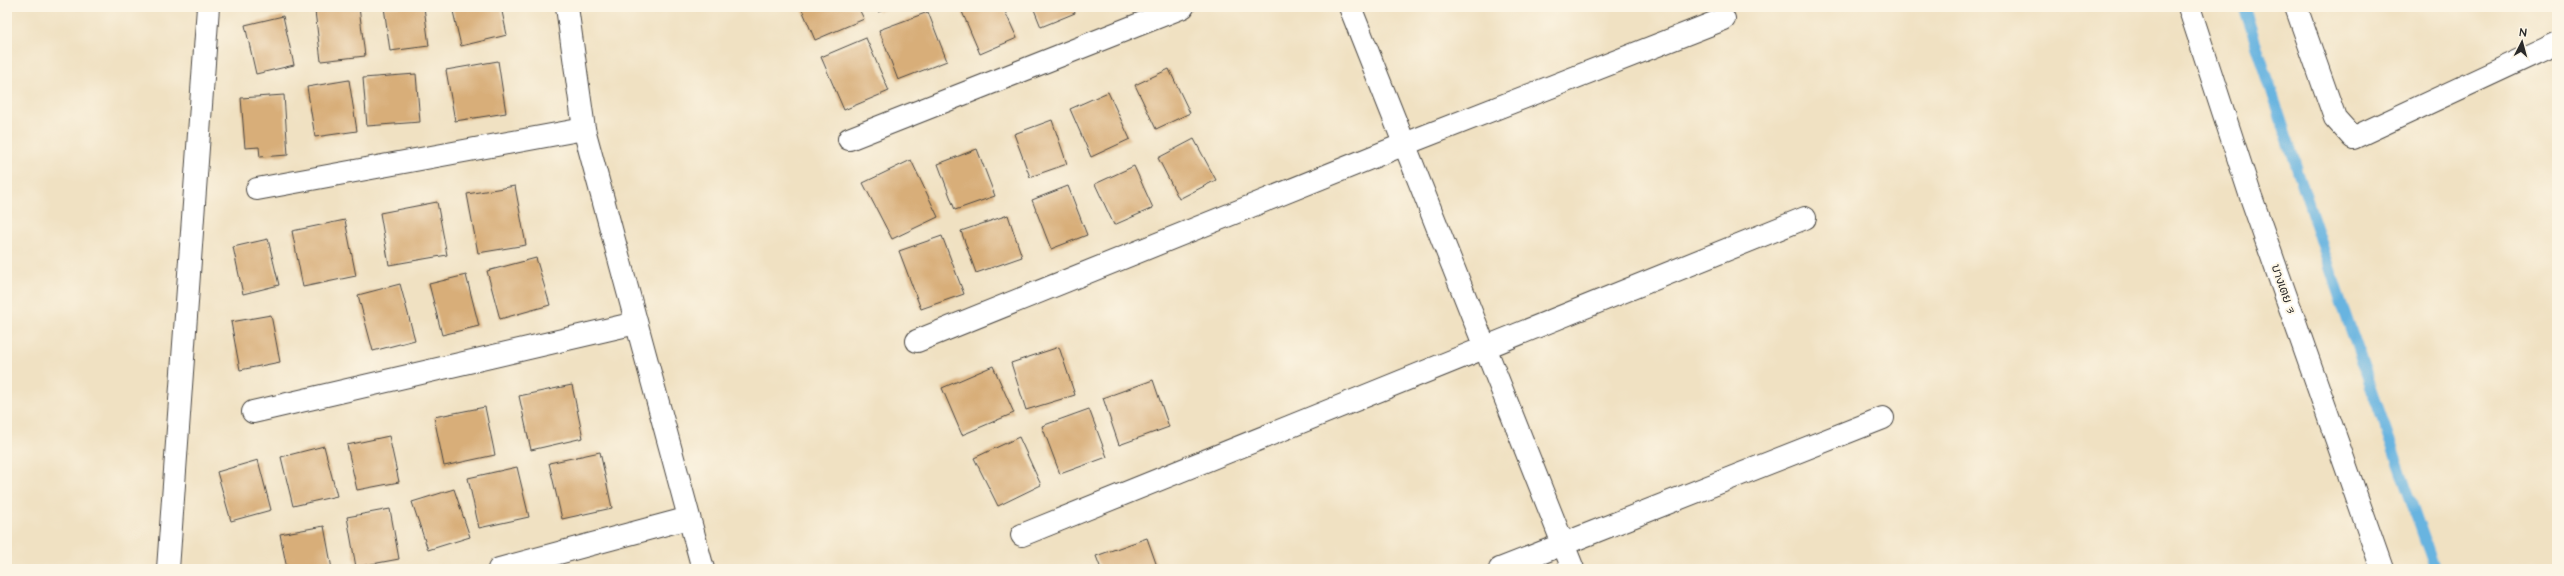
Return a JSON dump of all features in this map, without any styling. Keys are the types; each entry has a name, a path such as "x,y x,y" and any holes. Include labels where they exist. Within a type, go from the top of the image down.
{"street":[{"path":"168,569 208,7"},
{"path":"567,7 584,129 703,569"},
{"path":"849,139 1183,7"},
{"path":"1350,7 1573,569"},
{"name":"บางเตย 3","path":"2189,7 2251,197 2382,569"},
{"path":"2296,7 2335,118 2353,138 2557,43"},
{"path":"917,341 1405,144 1724,19"},
{"path":"257,189 584,129"},
{"path":"1022,535 1805,218"},
{"path":"253,412 636,324"},
{"path":"1500,569 1883,418"},
{"path":"499,569 689,518"}],"building":[{"path":"359,7 365,56 321,61 315,11"},
{"path":"384,7 424,7 429,46 390,51"},
{"path":"452,7 501,7 507,35 461,46"},
{"path":"801,7 858,7 864,19 815,40"},
{"path":"876,7 893,7 878,12"},
{"path":"960,7 1003,7 1017,38 980,54"},
{"path":"1033,7 1073,7 1075,13 1041,27"},
{"path":"928,12 947,61 898,80 879,30"},
{"path":"283,16 294,65 256,74 245,25"},
{"path":"866,38 889,91 844,110 821,57"},
{"path":"498,61 506,113 455,121 446,70"},
{"path":"1169,69 1190,113 1156,129 1135,85"},
{"path":"416,74 420,122 367,126 363,78"},
{"path":"349,80 357,131 315,137 307,87"},
{"path":"1108,92 1130,139 1091,157 1070,109"},
{"path":"284,95 288,155 260,157 259,147 245,148 241,98"},
{"path":"1052,120 1067,164 1030,177 1014,134"},
{"path":"1194,139 1216,180 1179,199 1158,158"},
{"path":"977,149 995,196 955,210 938,164"},
{"path":"911,160 938,217 892,239 863,183"},
{"path":"1134,166 1153,208 1114,225 1095,184"},
{"path":"515,186 526,245 478,253 467,194"},
{"path":"1068,186 1087,235 1051,249 1032,200"},
{"path":"437,202 447,255 389,265 380,213"},
{"path":"1008,215 1022,257 976,273 961,231"},
{"path":"345,220 356,276 303,287 292,231"},
{"path":"942,236 964,294 921,309 899,251"},
{"path":"268,239 279,285 243,294 233,247"},
{"path":"536,258 550,305 500,319 487,271"},
{"path":"466,275 479,326 442,335 429,284"},
{"path":"400,284 415,340 373,351 358,295"},
{"path":"271,315 280,362 240,370 231,322"},
{"path":"1059,347 1075,395 1026,410 1011,363"},
{"path":"993,366 1014,413 962,435 942,388"},
{"path":"1153,380 1169,427 1119,445 1103,398"},
{"path":"572,385 583,438 531,450 519,396"},
{"path":"485,407 495,455 444,466 434,417"},
{"path":"1089,409 1107,457 1060,474 1042,426"},
{"path":"389,436 399,482 357,490 347,445"},
{"path":"1019,437 1041,485 998,506 974,458"},
{"path":"324,446 337,496 293,506 281,457"},
{"path":"600,452 612,508 562,519 549,463"},
{"path":"258,460 271,510 231,521 217,472"},
{"path":"517,467 529,517 479,528 468,478"},
{"path":"454,489 470,537 428,550 412,502"},
{"path":"390,509 399,559 356,567 347,517"},
{"path":"324,526 332,569 287,569 280,534"},
{"path":"1147,538 1158,569 1101,569 1096,556"}],"waterway":[{"path":"2244,7 2340,299 2435,569"}]}
